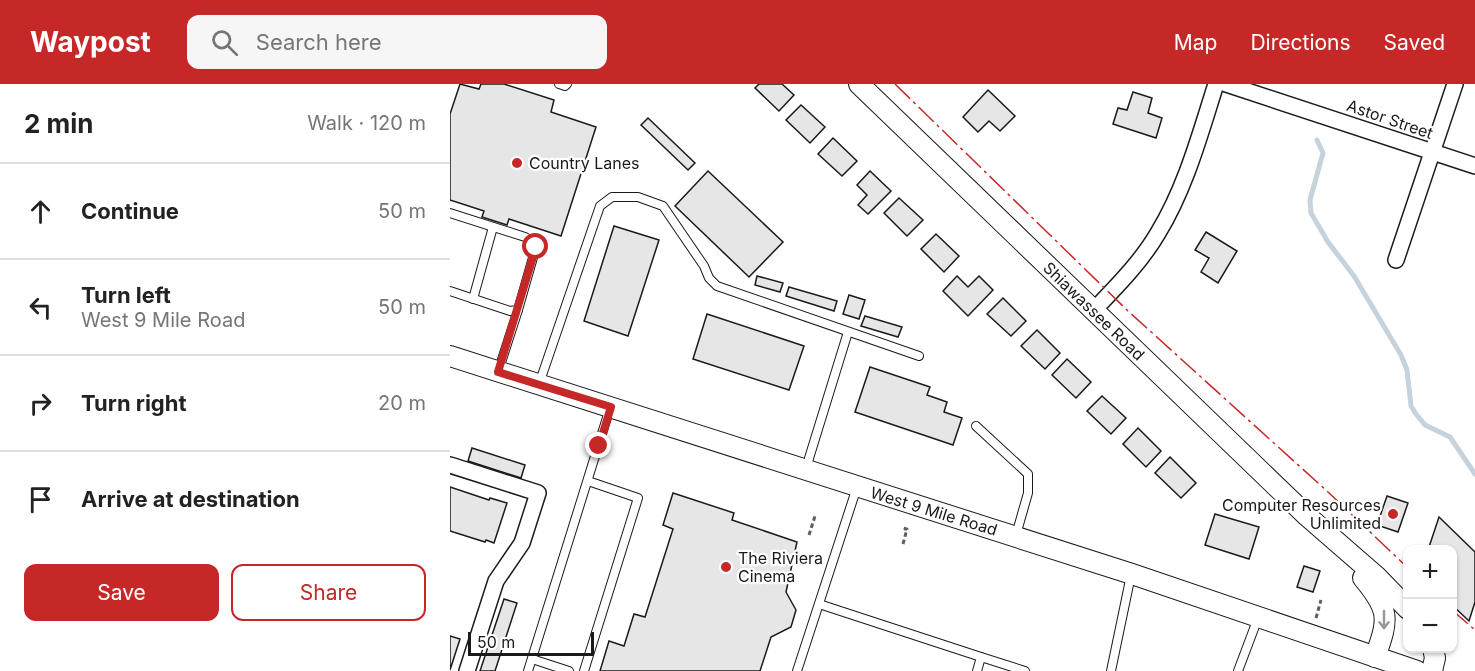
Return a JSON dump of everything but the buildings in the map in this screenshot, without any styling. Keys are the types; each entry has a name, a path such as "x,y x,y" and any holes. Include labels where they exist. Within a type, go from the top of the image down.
{"street":[{"name":"Shiawassee Road","path":"859,84 1329,537 1376,576 1403,605"},
{"path":"1094,310 1133,269 1159,233 1181,187 1216,84"},
{"name":"Astor Street","path":"1226,84 1475,166"},
{"path":"1396,260 1455,84"},
{"name":"West 9 Mile Road","path":"450,356 1016,536 1417,671"},
{"path":"450,465 538,493 522,543 496,581 467,671"},
{"name":"Shiawassee Road","path":"1329,537 1370,586 1384,609 1385,625 1375,657"},
{"path":"1432,671 1434,653"}],"lane":[{"path":"559,84 565,86 567,84"},
{"path":"539,384 600,206 612,197 638,196 663,206 704,266 709,278 717,286 919,356"},
{"path":"450,214 525,237 536,247 498,372"},
{"path":"473,299 493,227"},
{"path":"450,291 510,311 518,310"},
{"path":"806,470 848,332"},
{"path":"528,671 611,407"},
{"path":"976,426 1028,474 1028,493 1016,536"},
{"path":"584,671 638,498 588,481"},
{"path":"797,671 858,486"},
{"path":"1111,671 1132,574"},
{"path":"819,604 1025,671"},
{"path":"1238,671 1259,617"},
{"path":"977,671 981,657"},
{"path":"532,659 569,671"}],"path":[{"path":"809,535 815,516"},
{"path":"903,544 907,525"},
{"path":"1316,619 1321,600"}],"waterway":[{"path":"1317,140 1323,153 1310,200 1311,213 1328,242 1354,276 1401,355 1407,370 1411,406 1416,414 1425,425 1450,437 1475,474"}],"power":[{"path":"895,84 1128,311 1328,492 1403,563"},
{"path":"1457,614 1475,630"}],"place":[{"name":"Country Lanes","path":"517,163"},
{"name":"Computer Resources Unlimited","path":"1393,514"},
{"name":"The Riviera Cinema","path":"726,567"}],"route":[{"path":"536,247 498,372 611,407 599,446"}]}
